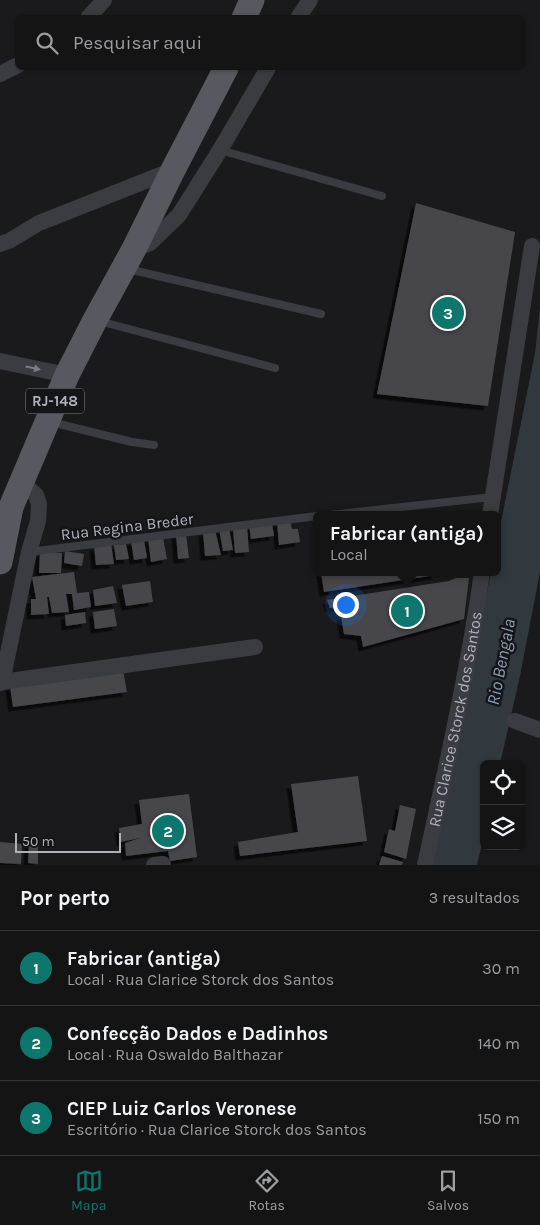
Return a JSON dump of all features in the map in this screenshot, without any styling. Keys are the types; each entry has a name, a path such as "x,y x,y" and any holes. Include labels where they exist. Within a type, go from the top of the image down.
{"main road":[{"path":"245,15 252,0"},
{"name":"RJ-148","path":"0,562 6,503 21,481 67,375 129,259 225,70"}],"street":[{"path":"91,15 104,0"},
{"path":"300,15 310,0"},
{"path":"0,74 15,66"},
{"path":"129,259 150,243 179,215 267,70"},
{"path":"0,244 48,219 173,170"},
{"path":"490,511 532,246"},
{"path":"0,361 67,375"},
{"path":"21,481 36,495 39,504 38,521 29,552 1,682 254,647"},
{"name":"Rua Clarice Storck dos Santos","path":"425,865 454,729 481,576"},
{"path":"515,721 540,730"}],"lane":[{"path":"220,150 382,196"},
{"path":"129,259 321,314"},
{"path":"95,320 275,368"},
{"path":"47,421 132,442 154,445"},
{"path":"366,511 492,497"},
{"name":"Rua Regina Breder","path":"29,552 313,516"}],"water":[{"name":"Rio Bengala","path":"540,308 540,572 520,676 501,760 480,760 480,850 477,865 432,865 490,576 501,576 501,522 535,353"}],"building":[{"path":"416,203 515,232 488,406 377,394"},
{"path":"290,521 292,529 298,529 300,542 279,545 277,522"},
{"path":"272,523 274,536 251,539 249,525"},
{"path":"247,526 249,552 235,553 233,528"},
{"path":"229,528 233,550 223,551 219,529"},
{"path":"215,530 221,555 205,556 203,532"},
{"path":"176,534 186,534 189,558 178,559"},
{"path":"163,537 167,559 151,562 148,538"},
{"path":"144,540 147,558 134,560 131,541"},
{"path":"111,543 114,564 96,565 94,546"},
{"path":"126,544 129,559 116,560 114,545"},
{"path":"65,551 84,554 82,566 64,563"},
{"path":"40,552 62,553 61,573 39,573"},
{"path":"74,572 77,593 89,592 91,607 74,610 72,594 66,594 69,612 52,613 49,597 47,597 49,614 31,615 31,599 36,599 32,577"},
{"path":"322,576 429,576 324,592"},
{"path":"456,578 469,578 464,619 363,647 361,636 344,634 341,616 349,614 348,606 330,608 327,600 449,581"},
{"path":"150,581 153,602 126,606 122,585"},
{"path":"113,586 117,603 95,606 93,590"},
{"path":"114,609 117,626 95,629 93,612"},
{"path":"85,612 86,623 66,626 65,615"},
{"path":"123,670 127,692 13,707 10,686"},
{"path":"358,776 367,841 240,856 238,842 298,832 291,784"},
{"path":"189,794 197,857 170,861 168,851 126,856 125,843 140,838 121,842 119,828 142,824 139,800"},
{"path":"400,805 416,809 406,859 384,852 389,829 395,831"},
{"path":"0,842 22,844 21,864 0,863"},
{"path":"29,843 38,843 38,864 28,863"},
{"path":"382,856 403,862 402,865 379,865"}],"place":[{"name":"CIEP Luiz Carlos Veronese","path":"448,313"},
{"name":"Fabricar (antiga)","path":"407,611"},
{"name":"Confecção Dados e Dadinhos","path":"168,831"}]}
